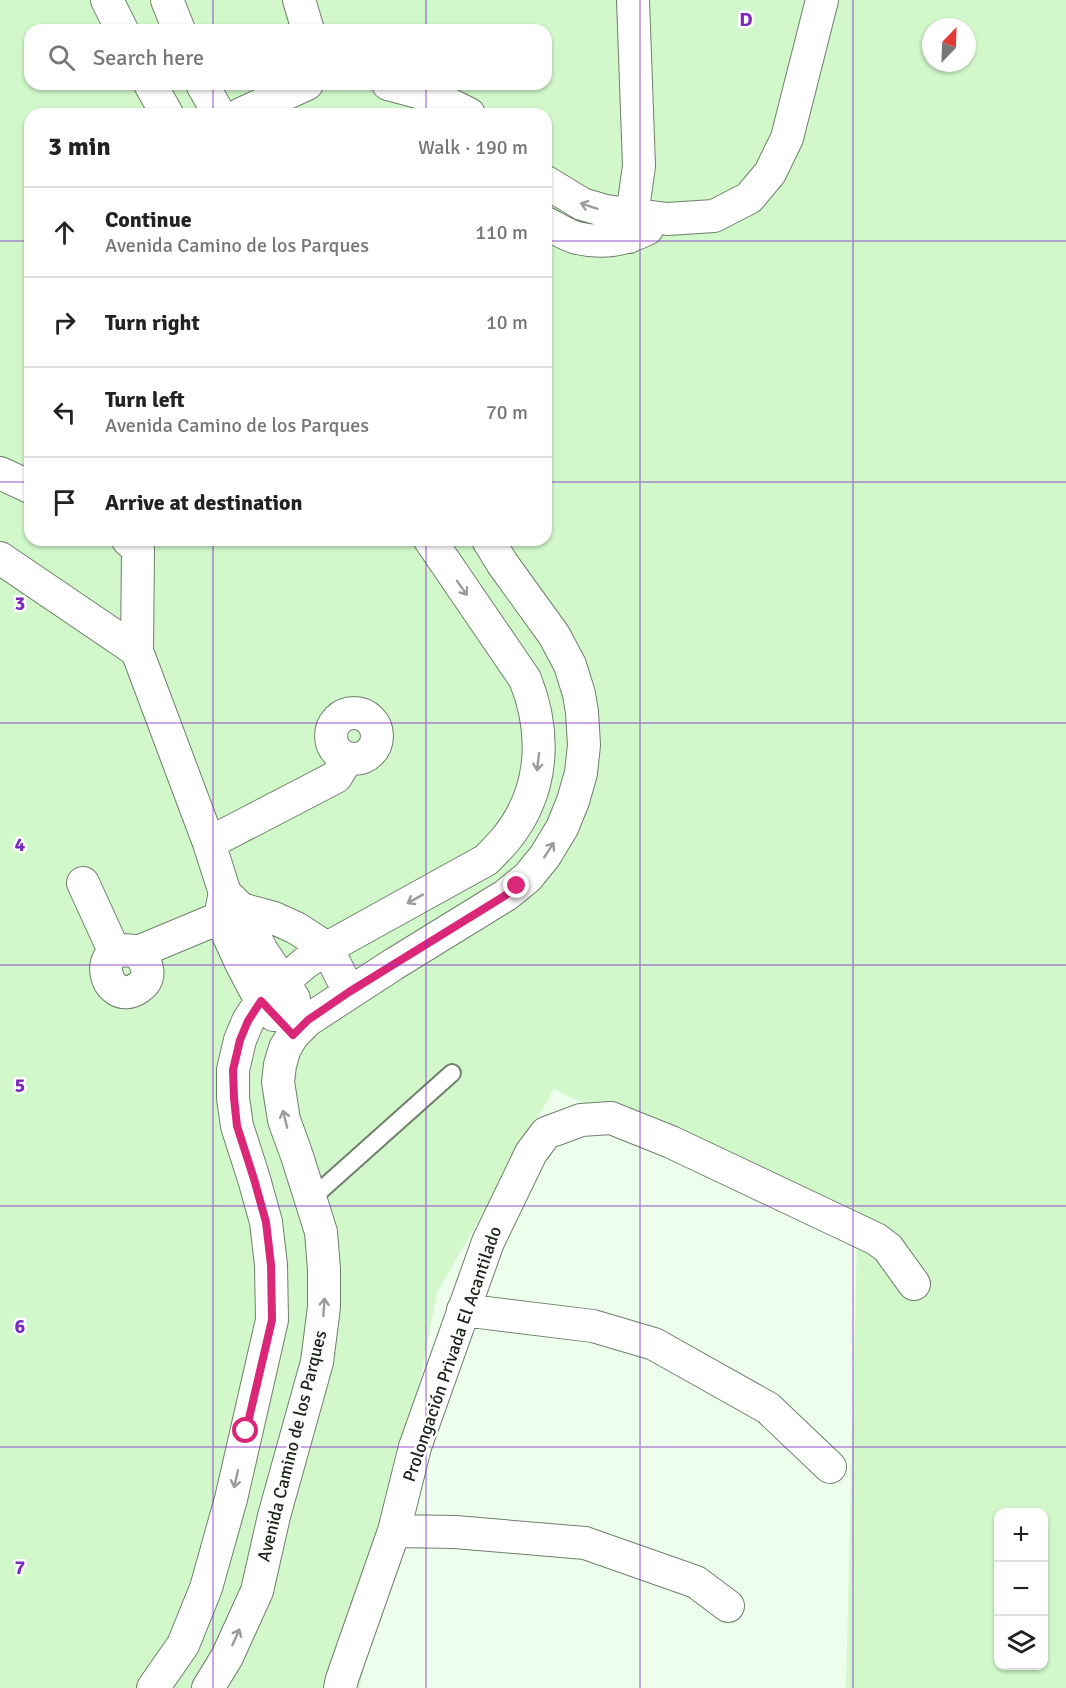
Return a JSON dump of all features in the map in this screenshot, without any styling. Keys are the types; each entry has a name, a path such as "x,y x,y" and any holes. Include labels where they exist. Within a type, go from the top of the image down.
{"street":[{"path":"107,0 119,24"},
{"path":"167,0 177,24"},
{"path":"298,0 306,24"},
{"path":"631,226 639,166 633,0"},
{"path":"552,226 575,238 604,241 631,226 667,219 714,216 748,198 770,173 787,138 822,0"},
{"path":"153,90 164,108"},
{"path":"205,90 216,108"},
{"path":"255,108 294,90"},
{"path":"410,90 433,96 457,108"},
{"path":"552,186 582,204 606,211 631,226"},
{"path":"0,473 24,484"},
{"path":"135,546 138,549 136,651 208,843 228,907 262,951 272,992 301,1028 349,992 506,895 528,877 545,856 562,828 573,801 581,773 584,745 579,694 570,665 554,635 492,546"},
{"path":"153,1688 183,1645 206,1588 231,1499 272,1320 271,1265 266,1222 237,1126 233,1070 240,1040 248,1021 272,992 305,963 327,948 486,860 506,839 520,818 530,797 536,776 539,753 538,724 532,696 525,679 434,546"},
{"path":"0,558 26,578 136,651"},
{"path":"208,843 336,777 346,759"},
{"path":"82,883 126,952 228,907 274,918 296,928 327,948 349,992"},
{"name":"Avenida Camino de los Parques","path":"208,1688 227,1657 256,1591 316,1362 324,1307 321,1232 312,1199 284,1120 278,1082 285,1048 301,1028"},
{"name":"Prolongación Privada El Acantilado","path":"340,1688 394,1531 416,1447 488,1242 531,1153 546,1133 581,1120 611,1118 671,1142 876,1239 888,1248 914,1284"},
{"path":"464,1310 593,1326 654,1344 768,1408 830,1467"},
{"path":"394,1531 455,1532 585,1543 696,1582 728,1606"}],"lane":[{"path":"312,1199 452,1073"}],"green space":[{"path":"0,0 1066,0 1066,1688 846,1688 857,1239 554,1089 437,1293 360,1688 0,1688"}],"route":[{"path":"246,1431 272,1320 271,1265 266,1222 237,1126 234,1098 233,1070 240,1040 248,1021 261,1001 293,1035 308,1020 349,992 517,886"}]}
